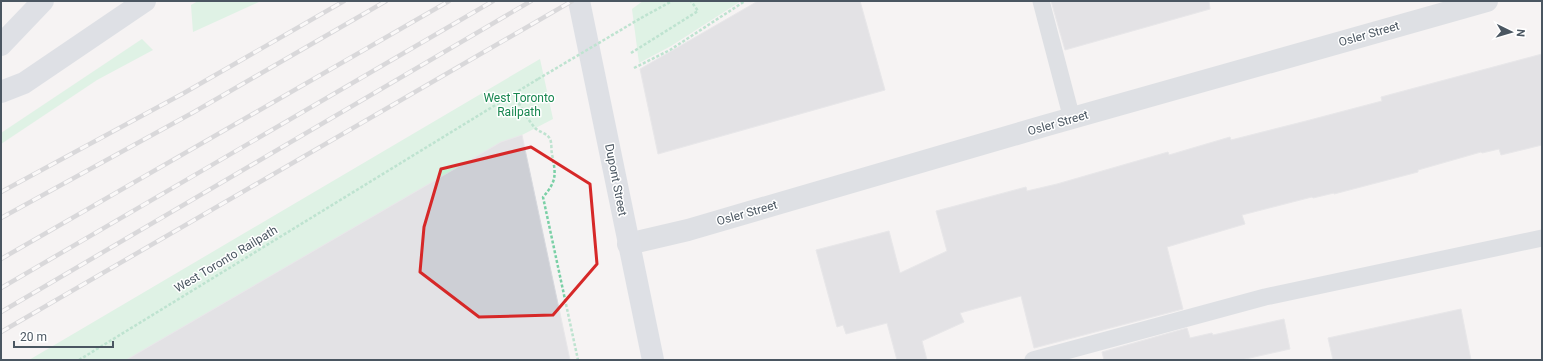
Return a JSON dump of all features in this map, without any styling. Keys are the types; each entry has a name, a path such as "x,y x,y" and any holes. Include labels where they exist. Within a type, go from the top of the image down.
{"main road":[{"path":"1,45 43,1"},
{"path":"1,92 24,83 145,1"},
{"name":"Dupont Street","path":"579,1 652,360"}],"street":[{"name":"Osler Street","path":"628,244 688,230 1487,1"}],"lane":[{"path":"1041,1 1072,119"},
{"path":"1033,360 1265,297 1542,238"}],"path":[{"name":"West Toronto Railpath","path":"79,360 538,79 672,1"},
{"path":"631,53 698,11 691,1"},
{"path":"634,68 670,50 745,1"},
{"path":"514,94 522,111 536,130 544,133 550,139 555,179 552,186 543,197 578,360"}],"highlighted area":[{"path":"531,147 590,184 597,264 553,315 479,317 420,272 424,227 441,169"}],"green space":[{"path":"198,1 261,1 193,32 191,5"},
{"path":"643,1 741,1 671,46 639,63 632,9"},
{"path":"142,39 153,50 97,80 1,144 1,133"},
{"name":"West Toronto Railpath","path":"540,59 553,119 522,135 501,142 126,360 29,360"}],"building":[{"path":"758,1 860,1 885,90 658,154 640,69"},
{"path":"1051,1 1209,1 1210,9 1065,50"},
{"path":"1542,54 1542,145 1501,155 1499,149 1481,152 1418,170 1418,172 1334,194 1312,197 1242,215 1245,224 1167,247 1183,309 1034,348 1021,296 960,313 964,322 922,341 927,360 897,360 887,323 846,334 843,325 837,327 816,250 889,231 900,273 947,251 936,211 1026,187 1027,191 1057,184 1168,152 1169,155 1230,137 1231,140 1306,121 1382,101 1381,97"},
{"path":"522,135 570,360 126,360 501,142"},
{"path":"1461,309 1471,360 1333,360 1328,338"},
{"path":"1284,319 1290,349 1241,360 1104,360 1102,352 1187,328 1190,338 1212,333 1213,335"}],"railway":[{"path":"1,192 184,93 344,1"},
{"path":"1,218 194,112 386,1"},
{"path":"1,259 449,1"},
{"path":"1,288 493,1"},
{"path":"1,312 531,1"},
{"path":"1,332 572,1"}]}
